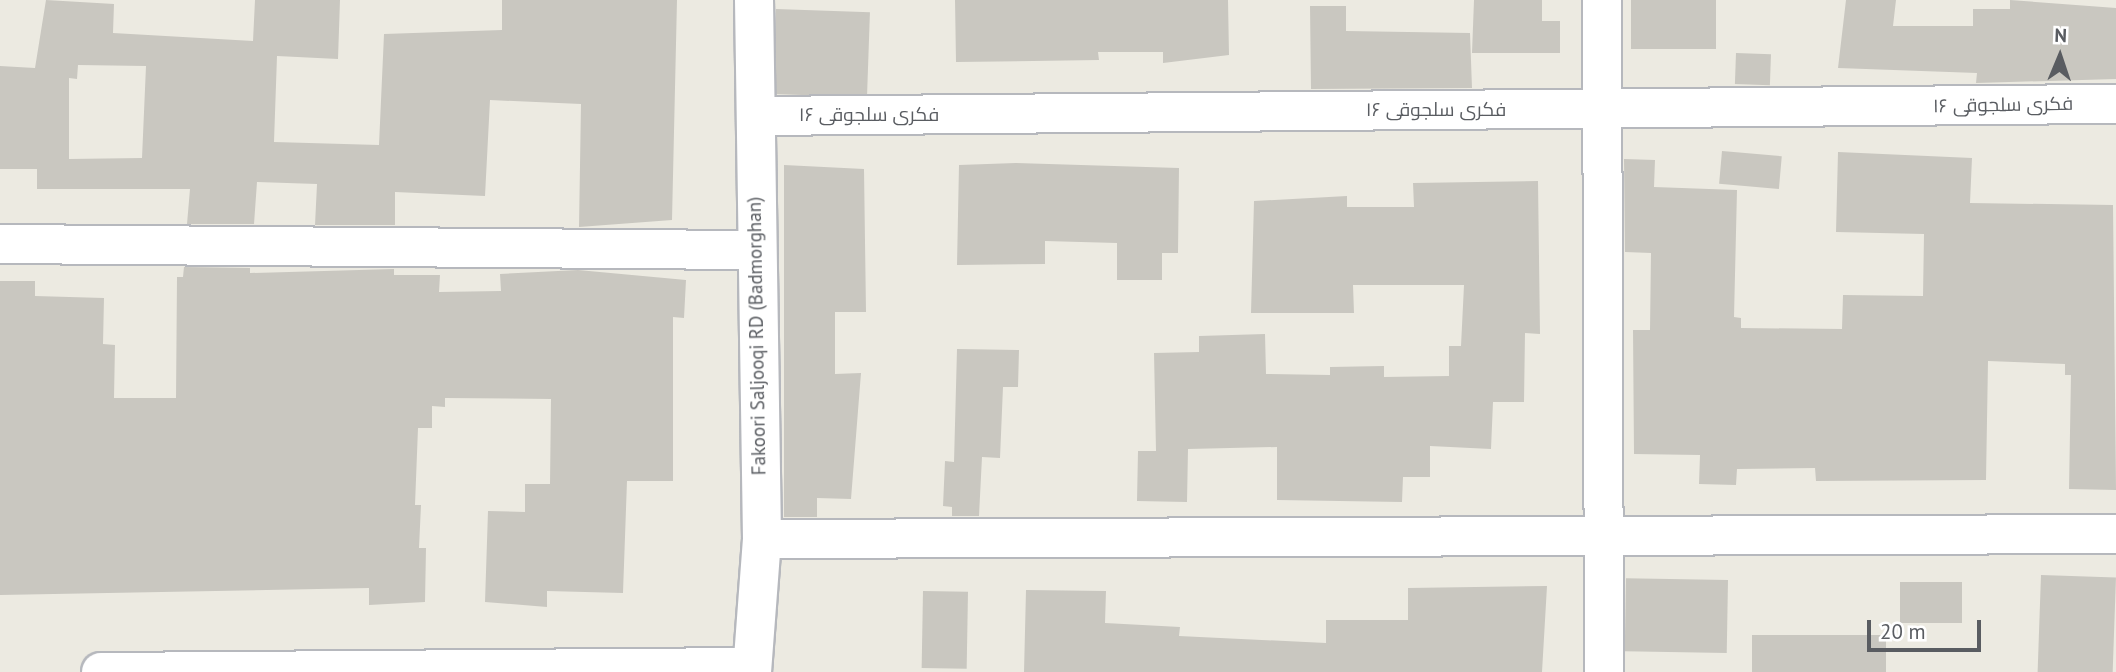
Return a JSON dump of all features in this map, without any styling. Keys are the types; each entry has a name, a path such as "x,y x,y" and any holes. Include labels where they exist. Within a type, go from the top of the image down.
{"street":[{"name":"Fakoori Saljooqi RD (Badmorghan)","path":"752,669 762,539 754,250 754,0"},
{"path":"1602,0 1604,672"},
{"name":"فکری سلجوقی ۱۶","path":"756,116 2116,104"},
{"path":"0,244 754,250"},
{"path":"762,539 2116,534"},
{"path":"101,672 752,669"}],"building":[{"path":"46,0 114,4 113,33 253,41 255,0 340,0 338,59 277,56 274,142 379,145 384,34 502,30 502,0 677,0 672,220 579,227 581,104 490,100 485,196 395,192 395,225 315,225 317,184 257,182 254,224 187,224 190,189 37,189 37,169 0,169 0,66 35,68","holes":["78,65 146,66 142,158 69,159 69,78 77,79"]},
{"path":"955,0 1228,0 1229,55 1163,63 1163,52 1098,52 1099,60 956,62"},
{"path":"1474,0 1542,0 1542,21 1560,21 1560,53 1472,53"},
{"path":"1631,0 1716,0 1716,49 1631,49"},
{"path":"1846,0 1896,0 1893,26 1973,26 1973,9 2010,9 2010,0 2116,8 2116,79 1976,83 1977,73 1838,68"},
{"path":"1310,6 1346,6 1346,31 1470,33 1472,88 1311,89"},
{"path":"776,9 870,12 867,97 773,94"},
{"path":"1736,53 1771,54 1770,85 1735,84"},
{"path":"1722,151 1782,156 1779,189 1719,184"},
{"path":"1838,152 1972,158 1970,203 2113,205 2116,490 2069,489 2071,375 2065,375 2065,364 1988,361 1986,480 1816,481 1815,468 1737,469 1736,485 1699,484 1700,455 1634,454 1633,330 1650,330 1651,253 1625,252 1624,159 1655,160 1654,187 1737,190 1734,317 1741,318 1741,328 1842,329 1843,295 1923,296 1924,234 1836,232"},
{"path":"1016,163 1179,168 1178,253 1162,253 1162,280 1117,280 1117,243 1045,241 1045,264 957,265 959,165"},
{"path":"784,165 864,169 866,312 835,312 835,374 861,373 851,499 817,498 817,517 784,517"},
{"path":"1538,181 1540,334 1525,333 1524,402 1493,402 1491,449 1430,446 1430,477 1403,477 1402,502 1277,500 1277,447 1188,449 1187,502 1137,501 1138,451 1156,451 1154,353 1199,352 1199,336 1265,334 1266,374 1330,375 1330,367 1384,366 1384,377 1449,376 1449,346 1461,346 1464,285 1353,285 1354,313 1251,313 1254,201 1347,196 1347,207 1414,207 1413,183"},
{"path":"184,267 250,268 250,273 394,269 394,275 440,275 439,292 501,291 500,274 578,270 686,280 684,318 673,317 673,481 627,481 623,593 547,591 547,607 485,602 488,511 525,512 525,484 550,484 551,399 445,398 445,407 432,406 432,428 418,428 415,505 421,505 419,548 426,548 425,602 369,605 369,588 0,595 0,281 35,281 35,296 104,298 103,344 115,345 114,398 176,398 177,277 183,277"},
{"path":"957,349 1019,350 1018,387 1003,387 1000,458 982,457 979,516 952,516 952,507 943,506 945,461 954,462"},
{"path":"2041,575 2116,578 2113,672 2038,672"},
{"path":"1626,578 1728,580 1727,653 1625,651"},
{"path":"1900,582 1962,582 1962,623 1900,623"},
{"path":"1547,586 1542,672 1024,672 1026,590 1106,591 1105,623 1180,627 1179,636 1326,643 1326,620 1408,620 1408,588"},
{"path":"923,591 968,592 967,669 922,668"},
{"path":"1752,635 1886,635 1886,672 1752,672"}]}
